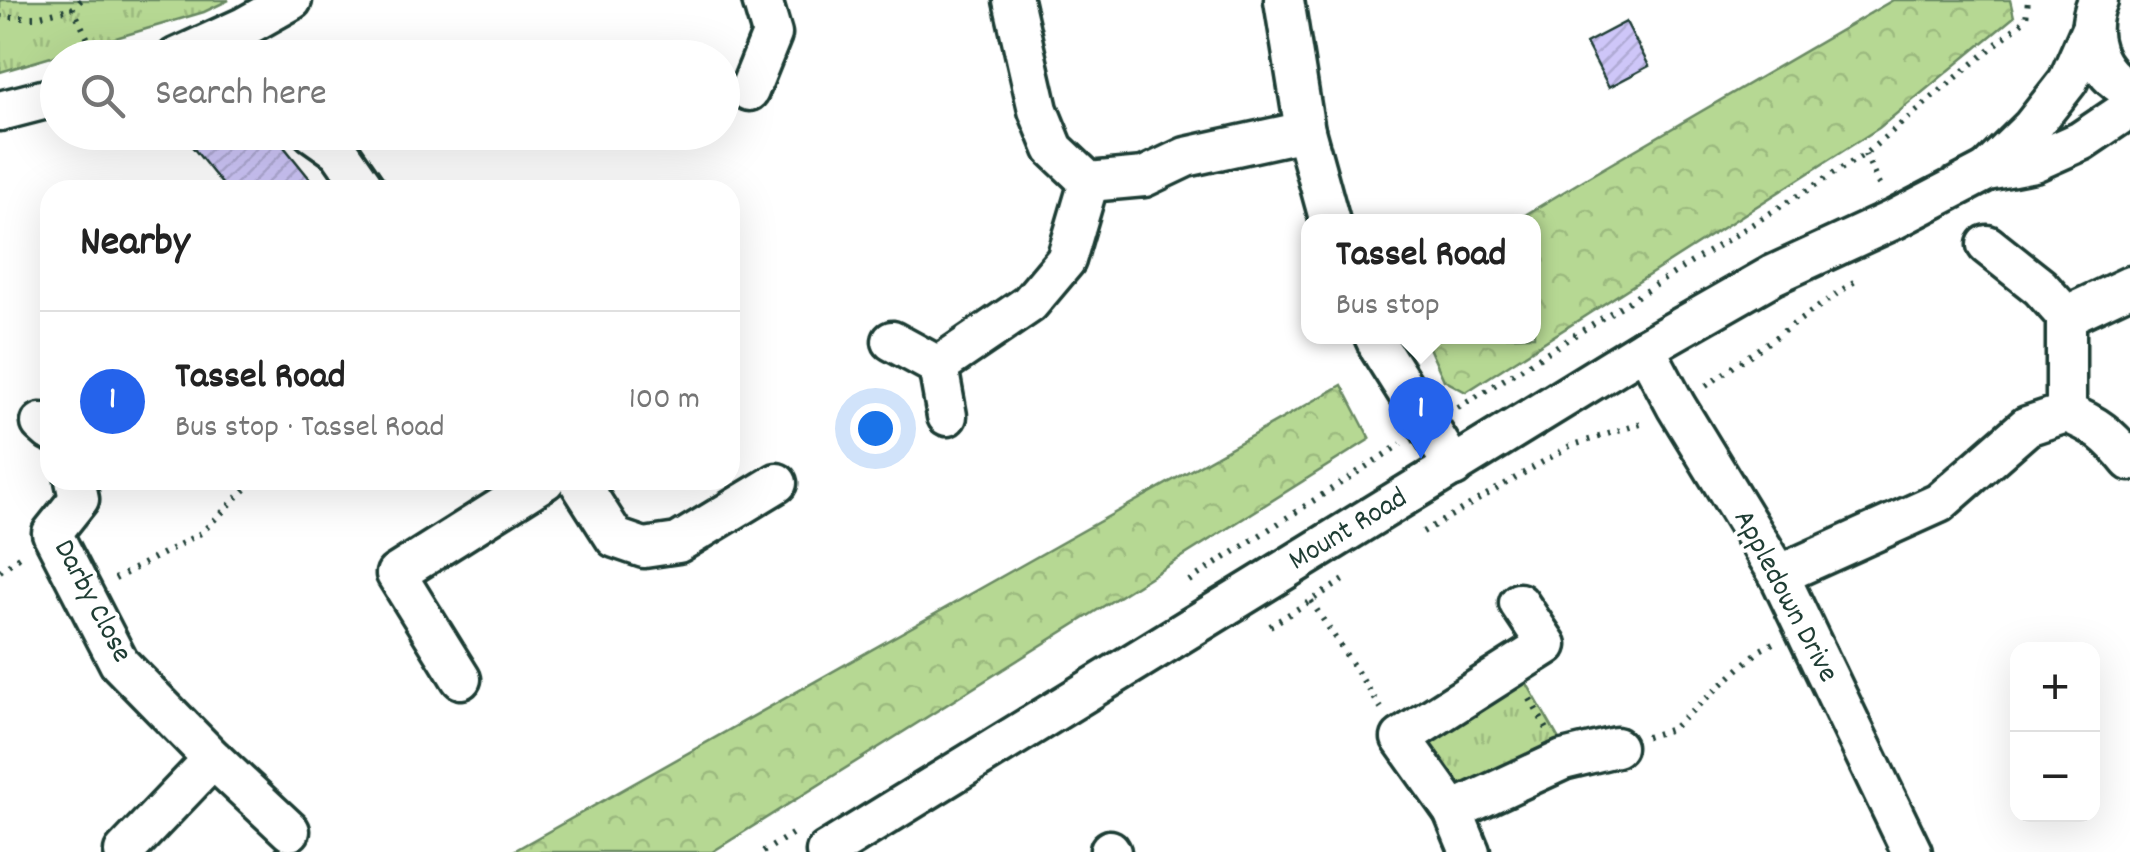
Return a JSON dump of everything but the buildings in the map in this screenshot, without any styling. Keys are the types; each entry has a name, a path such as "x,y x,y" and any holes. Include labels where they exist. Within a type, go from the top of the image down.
{"street":[{"path":"254,40 292,0"},
{"path":"749,91 772,34 762,0"},
{"path":"1013,0 1038,110 1054,149 1089,182 1144,177 1186,156 1306,131"},
{"path":"1284,0 1306,131 1328,214"},
{"path":"2091,11 2095,54 2107,74 2130,90"},
{"name":"Mount Road","path":"1987,171 2032,126 2068,80 2091,11"},
{"path":"0,111 40,101"},
{"name":"Mount Road","path":"826,852 1645,348 1773,275 1987,171 2034,162 2082,141 2130,108"},
{"path":"337,150 359,180"},
{"path":"938,366 1029,304 1066,260 1089,182"},
{"path":"1987,245 2040,287 2066,316 2066,412"},
{"path":"2066,316 2130,286"},
{"path":"892,341 938,366"},
{"path":"1378,344 1454,467"},
{"name":"Appledown Drive","path":"1645,348 1779,574 1912,852"},
{"path":"938,366 947,416"},
{"path":"1779,574 1939,503 2028,426 2066,412 2092,422 2130,462"},
{"path":"585,490 616,538 644,548 678,543 777,483"},
{"name":"Darby Close","path":"78,490 79,498 52,533 119,663 290,831"},
{"path":"460,680 396,574 529,490"},
{"path":"1470,852 1452,811 1401,738 1546,645 1519,602"},
{"path":"1452,811 1563,760 1616,748"},
{"path":"124,852 213,759"}],"path":[{"path":"0,17 35,17 73,8 81,0"},
{"path":"73,8 88,40"},
{"path":"1865,154 1879,186"},
{"path":"1420,534 1570,446 1651,420 1676,406 1867,273"},
{"path":"89,604 117,577 200,533 245,490"},
{"path":"1291,566 1401,738"},
{"path":"1260,632 1356,573"},
{"path":"1616,748 1672,728 1760,650 1802,627"},
{"path":"1512,667 1563,760"}],"green space":[{"path":"0,0 229,0 204,12 109,40 40,40 40,60 0,72"},
{"path":"1893,0 2010,0 2014,17 1879,128 1466,392 1444,380 1427,344 1541,344 1541,214 1527,214"},
{"path":"1342,385 1370,439 712,852 512,852"},
{"path":"1522,675 1560,741 1455,803 1415,732"}],"place":[{"name":"Tassel Road","path":"1421,459"}]}
